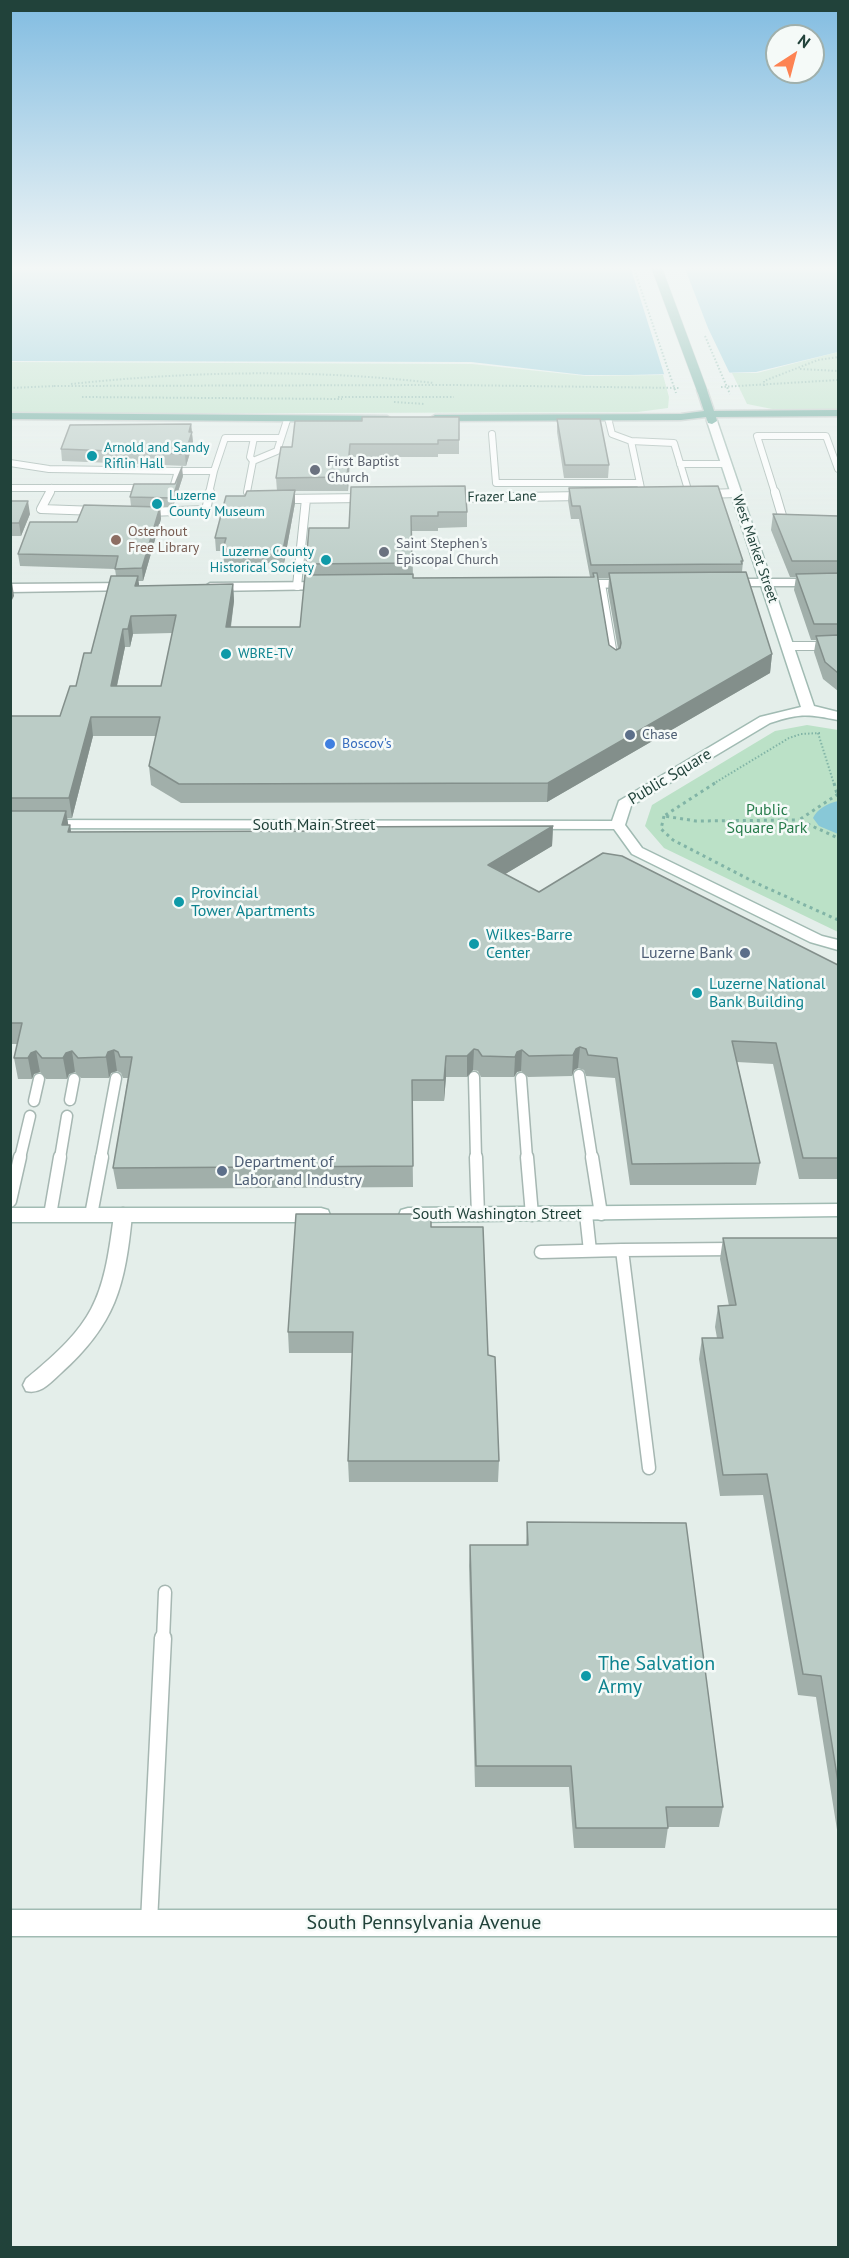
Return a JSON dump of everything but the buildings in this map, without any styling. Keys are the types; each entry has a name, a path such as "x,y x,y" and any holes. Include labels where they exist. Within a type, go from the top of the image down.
{"main road":[{"name":"West Market Street","path":"695,371 711,417"},
{"path":"420,418 838,414"},
{"path":"10,416 257,416 302,419 396,419"},
{"path":"711,417 838,422"},
{"path":"10,423 262,423 302,419"}],"street":[{"name":"West Market Street","path":"711,417 808,709"},
{"path":"719,584 838,583"},
{"path":"568,584 648,584"},
{"path":"202,587 343,586"},
{"path":"10,588 142,587"},
{"name":"Public Square","path":"838,716 808,709 789,711 765,720 624,804 618,825 637,851 816,939 838,945"},
{"name":"South Main Street","path":"10,824 618,825"},
{"name":"South Washington Street","path":"395,1215 838,1210"},
{"path":"10,1215 336,1215"},
{"path":"33,1385 75,1348 98,1318 109,1292 123,1215"},
{"name":"South Pennsylvania Avenue","path":"10,1923 838,1923"}],"lane":[{"path":"608,418 612,434 631,441 674,443 689,494"},
{"path":"253,461 277,451 287,420"},
{"path":"492,434 496,483 640,483"},
{"path":"794,519 783,519 757,436 826,436 838,469"},
{"path":"137,512 173,513 206,510 214,471 225,438 281,438"},
{"path":"253,498 244,495 253,461 250,457 254,438"},
{"path":"630,495 642,495 631,441"},
{"path":"10,463 49,469 214,471"},
{"path":"680,465 726,464"},
{"path":"10,488 173,488 178,471"},
{"path":"52,488 41,509 101,511"},
{"path":"677,494 736,493"},
{"name":"Frazer Lane","path":"442,498 595,495"},
{"path":"274,498 374,498"},
{"path":"297,586 306,499"},
{"path":"601,584 614,663"},
{"path":"788,646 838,646"},
{"path":"579,1075 593,1214 590,1251"},
{"path":"474,1077 478,1215"},
{"path":"70,1100 74,1078"},
{"path":"91,1215 117,1078"},
{"path":"521,1078 532,1215"},
{"path":"34,1101 39,1079"},
{"path":"10,1201 30,1116"},
{"path":"50,1215 67,1116"},
{"path":"541,1252 747,1248"},
{"path":"622,1250 648,1468"},
{"path":"149,1922 165,1592"}],"path":[{"path":"54,386 164,373 248,371"},
{"path":"277,371 369,375 451,385"},
{"path":"669,371 676,393"},
{"path":"768,392 764,381 790,371"},
{"path":"764,386 806,381 838,381"},
{"path":"10,388 451,385 640,388 641,392"},
{"path":"301,397 454,397"},
{"path":"799,820 838,794 818,733"},
{"path":"825,734 789,738 672,809 662,819 661,828 673,840 756,883 838,920"},
{"path":"664,816 696,822 799,820 838,838"}],"green space":[{"path":"10,371 542,371 586,376 663,375 669,397 668,408 638,412 11,414"},
{"path":"838,371 838,412 787,412 747,404 732,373"},
{"name":"Public Square Park","path":"807,725 838,730 838,932 664,848 645,826 652,805 775,731"}],"water":[{"path":"552,371 759,371 629,375 584,375"},
{"path":"838,801 838,834 819,826 813,818 823,807"}],"pier":[{"path":"663,371 729,371 731,376 665,377"}],"place":[{"name":"Arnold and Sandy Riflin Hall","path":"92,456"},
{"name":"First Baptist Church","path":"315,470"},
{"name":"Luzerne County Museum","path":"157,504"},
{"name":"Osterhout Free Library","path":"116,540"},
{"name":"Saint Stephen's Episcopal Church","path":"384,552"},
{"name":"Luzerne County Historical Society","path":"326,560"},
{"name":"WBRE-TV","path":"226,654"},
{"name":"Chase","path":"630,735"},
{"name":"Boscov's","path":"330,744"},
{"name":"Provincial Tower Apartments","path":"179,902"},
{"name":"Wilkes-Barre Center","path":"474,944"},
{"name":"Luzerne Bank","path":"745,953"},
{"name":"Luzerne National Bank Building","path":"697,993"},
{"name":"Department of Labor and Industry","path":"222,1171"},
{"name":"The Salvation Army","path":"586,1676"}]}
